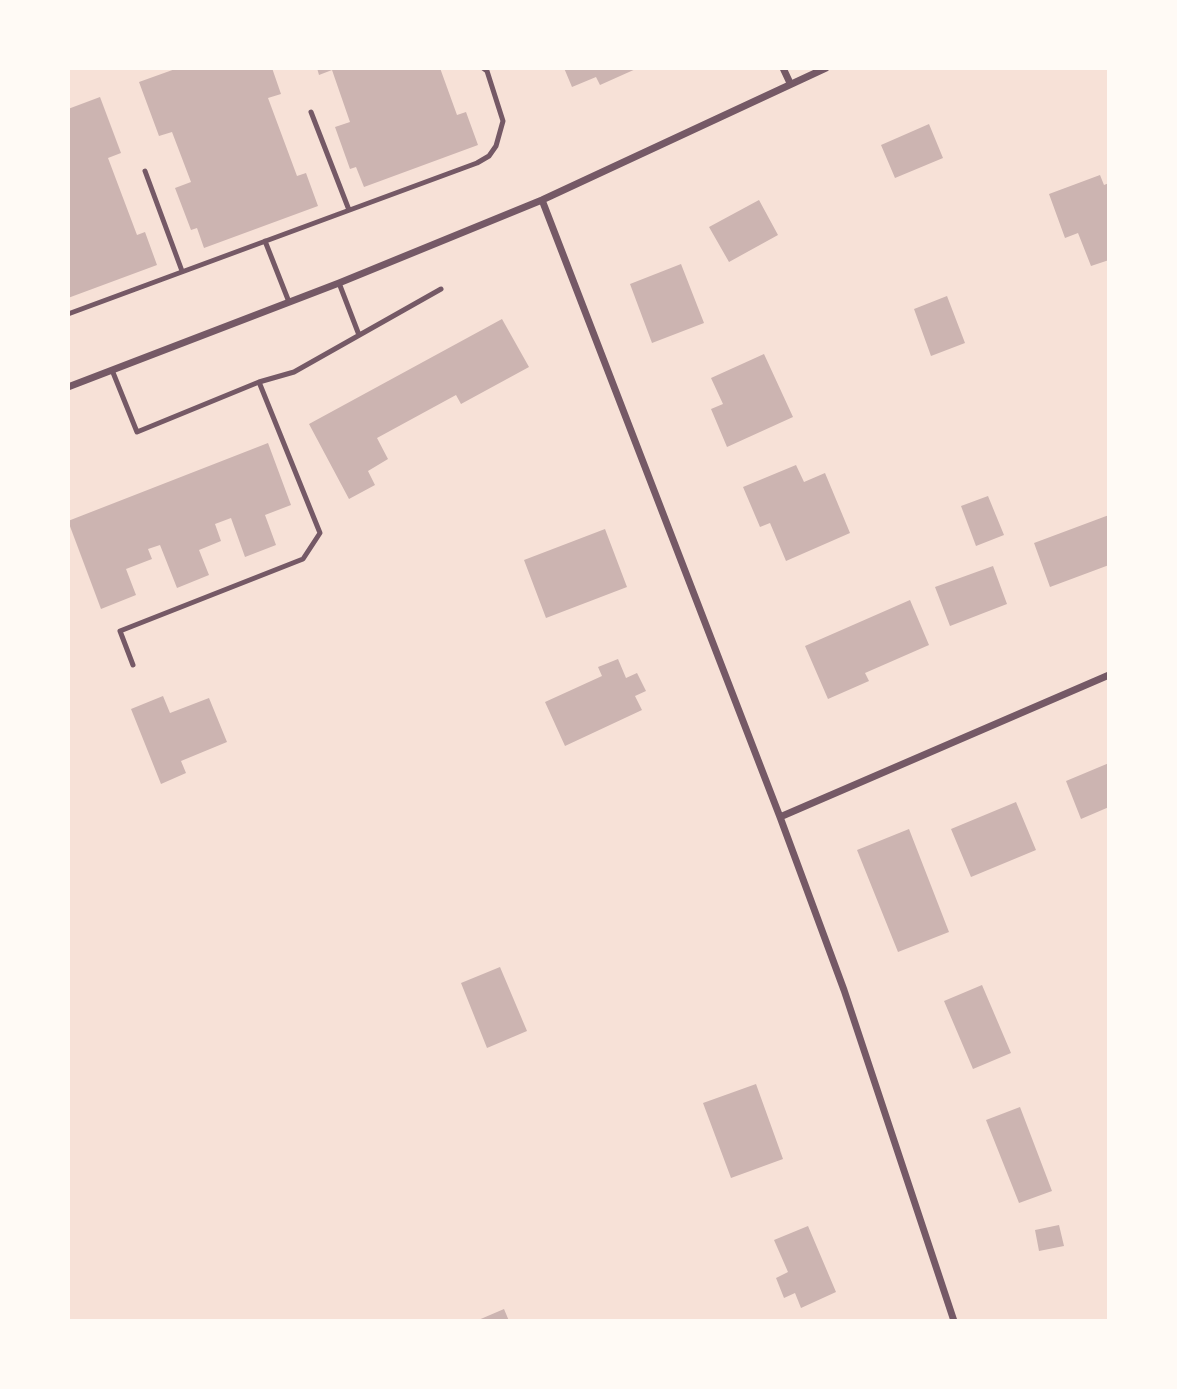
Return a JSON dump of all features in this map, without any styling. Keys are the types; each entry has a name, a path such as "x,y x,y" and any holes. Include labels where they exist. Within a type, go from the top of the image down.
{"street":[{"path":"783,68 790,83"},
{"path":"68,387 339,283 542,200 826,68"},
{"path":"542,200 844,990 954,1321"},
{"path":"780,817 1109,675"}],"lane":[{"path":"68,314 477,163 489,156 496,146 503,121 487,72 483,68"},
{"path":"312,112 349,210"},
{"path":"145,170 182,271"},
{"path":"265,241 289,302"},
{"path":"339,283 359,335"},
{"path":"112,370 137,432 259,382 294,372 441,289"},
{"path":"133,665 120,631 303,559 320,533 259,382"}],"building":[{"path":"178,68 272,68 281,94 268,98 297,176 306,173 318,206 204,248 197,228 191,230 175,188 191,182 172,132 159,136 139,82"},
{"path":"317,68 440,68 457,115 466,112 478,145 364,187 356,167 350,169 335,127 350,122 332,70 319,75"},
{"path":"564,68 638,68 600,85 596,77 572,87"},
{"path":"100,97 121,153 108,158 137,235 145,232 157,265 68,298 68,109"},
{"path":"929,124 943,158 895,178 881,145"},
{"path":"1100,175 1104,185 1109,183 1109,260 1091,266 1078,233 1065,238 1049,194"},
{"path":"759,200 778,235 729,262 709,227"},
{"path":"681,264 704,323 652,343 630,284"},
{"path":"947,296 965,343 931,356 914,309"},
{"path":"502,319 529,367 461,404 456,395 377,438 388,459 368,471 375,485 349,499 309,424"},
{"path":"764,354 793,417 727,447 711,409 723,404 711,378"},
{"path":"268,443 291,505 265,515 276,545 245,557 231,518 215,524 221,541 199,550 209,575 177,588 160,545 148,549 152,559 126,569 136,595 101,609 68,521"},
{"path":"796,465 804,482 825,473 850,533 786,561 770,523 760,527 743,487"},
{"path":"988,496 1004,535 976,546 961,506"},
{"path":"1109,515 1109,565 1050,587 1034,543"},
{"path":"605,529 627,587 546,618 524,560"},
{"path":"993,566 1007,604 950,626 935,587"},
{"path":"910,600 929,645 865,673 869,681 828,699 805,646"},
{"path":"618,659 626,678 637,673 646,691 635,696 642,710 565,746 545,702 602,676 598,667"},
{"path":"163,696 170,713 209,698 227,742 181,761 186,773 161,784 131,709"},
{"path":"1109,763 1109,807 1081,819 1066,781"},
{"path":"1016,802 1036,850 971,877 951,829"},
{"path":"909,829 949,932 898,952 857,850"},
{"path":"500,967 527,1031 487,1048 461,983"},
{"path":"982,985 1011,1053 973,1069 944,1001"},
{"path":"756,1084 783,1159 731,1178 703,1103"},
{"path":"1020,1107 1052,1191 1019,1203 986,1120"},
{"path":"1059,1225 1064,1246 1039,1251 1035,1230"},
{"path":"808,1226 836,1292 801,1308 795,1293 784,1298 776,1278 788,1272 774,1240"},
{"path":"504,1309 509,1321 476,1321"}]}
